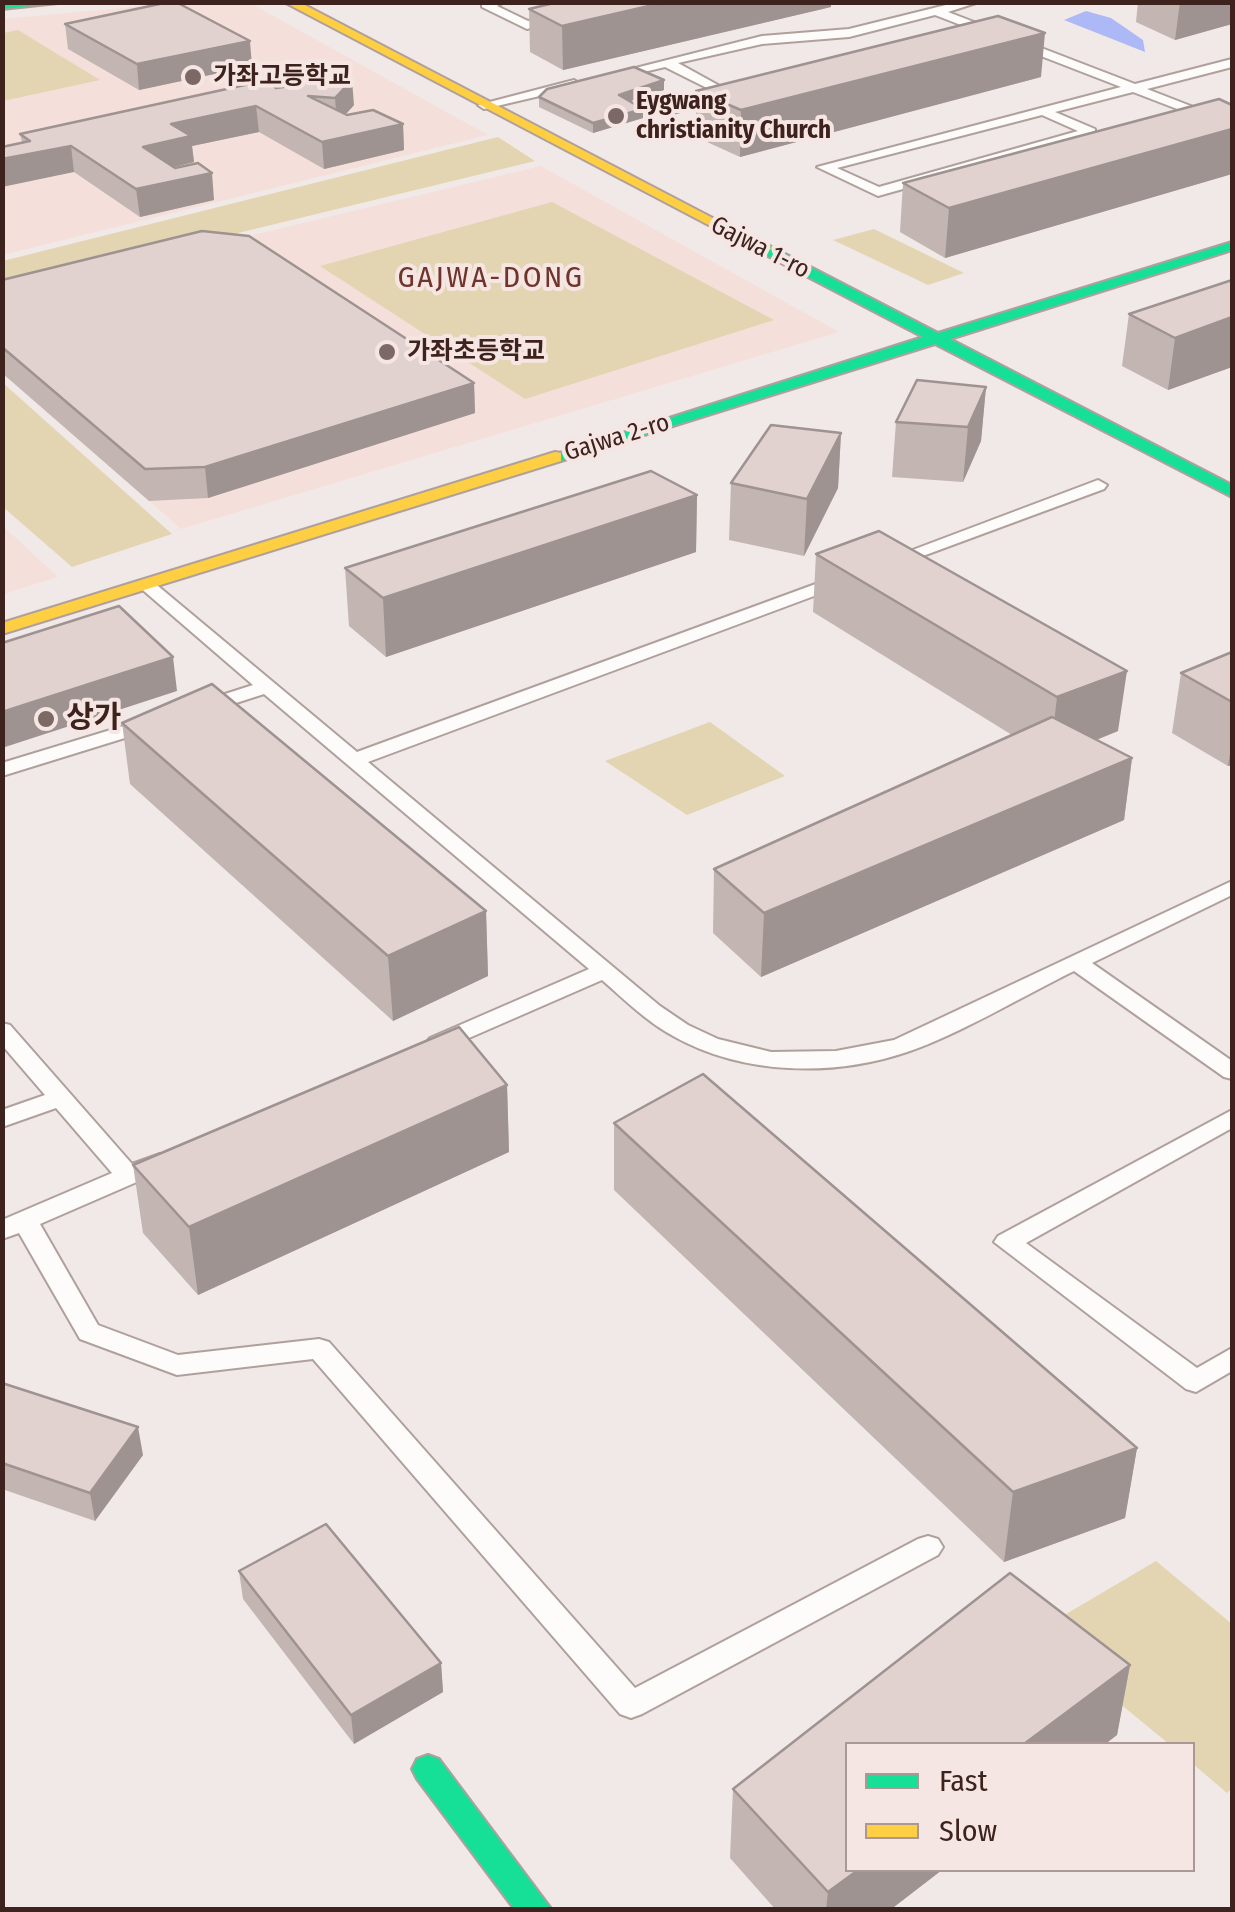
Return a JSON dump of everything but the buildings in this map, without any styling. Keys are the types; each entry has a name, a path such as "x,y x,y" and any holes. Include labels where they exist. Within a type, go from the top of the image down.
{"street":[{"path":"2,6 62,2"},
{"name":"Gajwa 1-ro","path":"289,2 1232,492"},
{"name":"Gajwa 2-ro","path":"2,629 1232,246"},
{"path":"428,1769 535,1910"}],"lane":[{"path":"499,2 486,6 528,25 580,14"},
{"path":"912,2 1232,126"},
{"path":"484,105 762,40 849,33 974,2"},
{"path":"971,37 990,32"},
{"path":"666,62 730,95"},
{"path":"1045,112 1090,132 878,192 824,168 1232,63"},
{"path":"666,110 748,90"},
{"path":"354,760 1098,485"},
{"path":"146,585 669,1025 701,1044 747,1057 802,1062 854,1058 900,1046 1232,887"},
{"path":"2,770 268,687"},
{"path":"1076,962 1232,1072"},
{"path":"421,1050 604,971"},
{"path":"2,1030 128,1176"},
{"path":"2,1119 61,1098"},
{"path":"1232,1118 1007,1242 1196,1382 1232,1358"},
{"path":"183,1153 14,1225 89,1332 178,1364 319,1349 632,1705 928,1547"}],"shaded area":[{"name":"가좌고등학교","path":"176,3 250,3 488,135 3,255 2,19"},
{"path":"18,30 100,80 3,101 3,33"},
{"path":"498,137 535,161 3,290 3,261"},
{"name":"가좌초등학교","path":"541,166 839,332 181,529 3,373 3,295"},
{"path":"552,202 774,320 525,399 320,266"},
{"path":"874,229 964,273 928,285 833,240"},
{"path":"3,383 172,534 72,567 3,507"},
{"path":"3,526 58,577 3,594"},
{"path":"710,722 785,776 687,815 605,761"},
{"path":"1156,1561 1232,1624 1232,1788 1227,1793 1195,1766 1195,1742 1167,1742 1034,1633"}],"water":[{"path":"1086,11 1111,18 1143,40 1145,52 1064,20"}],"traffic: fast":[{"path":"2,6 62,2"},
{"path":"555,457 1232,246"},
{"path":"765,249 1232,492"},
{"path":"428,1769 535,1910"}],"traffic: slow":[{"path":"289,2 765,249"},
{"path":"2,629 555,457"}],"place":[{"name":"가좌고등학교","path":"193,77"},
{"name":"Eygwang christianity Church","path":"616,116"},
{"name":"가좌초등학교","path":"387,352"},
{"name":"상가","path":"46,719"}],"district":[{"name":"GAJWA-DONG","path":"491,279"}]}
